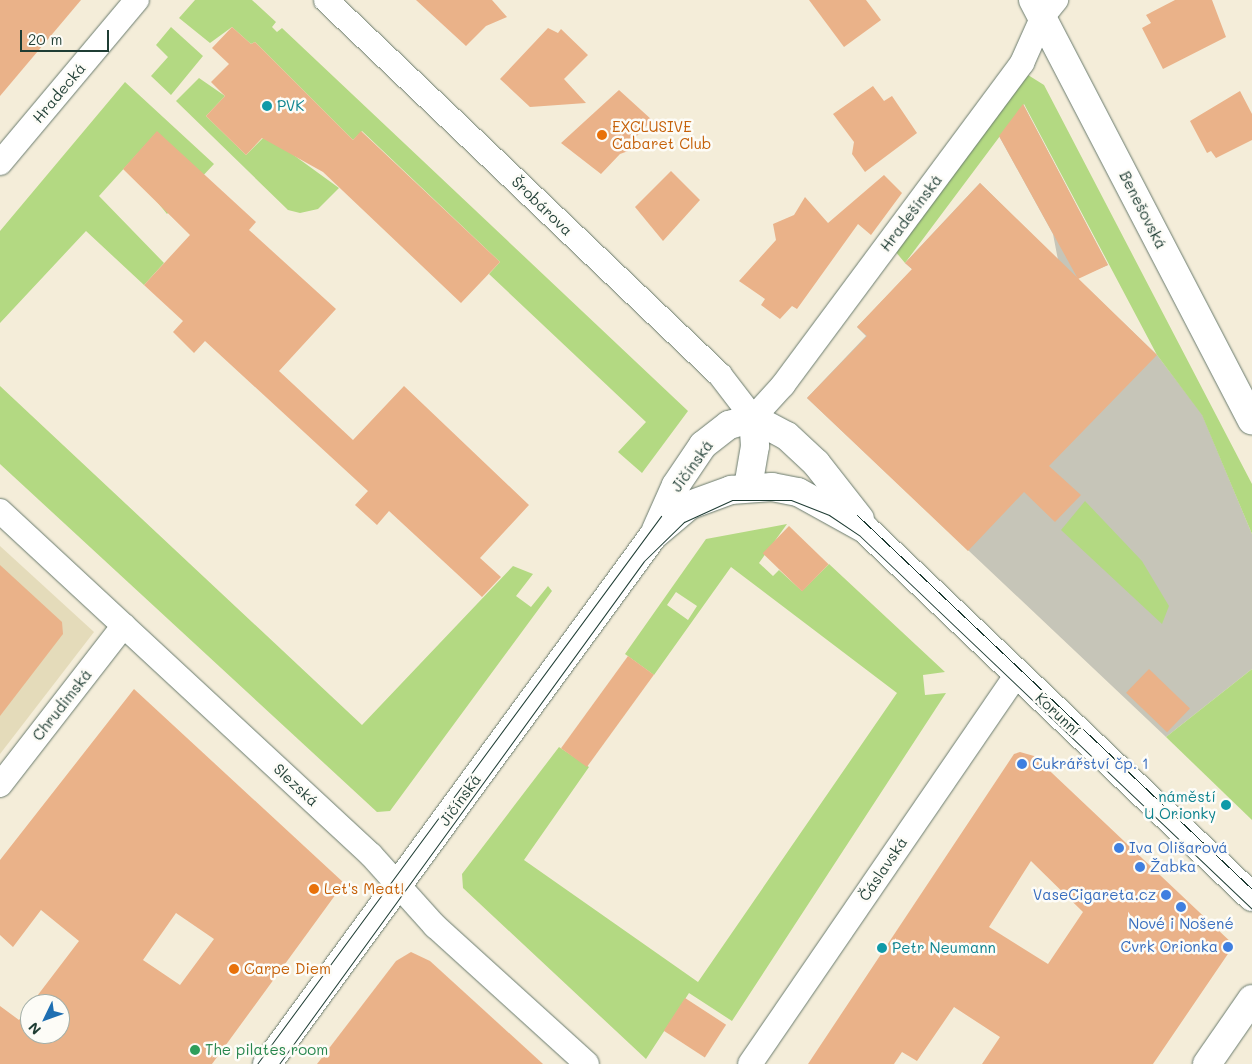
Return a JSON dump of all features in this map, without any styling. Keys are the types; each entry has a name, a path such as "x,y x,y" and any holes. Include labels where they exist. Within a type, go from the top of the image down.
{"street":[{"name":"Hradecká","path":"0,163 137,0"},
{"name":"Šrobárova","path":"326,0 720,375 753,418"},
{"name":"Hradešínská","path":"753,418 783,385 1022,63 1044,5"},
{"name":"Benešovská","path":"1044,5 1252,420"},
{"path":"748,487 755,446 753,418"},
{"name":"Korunní","path":"753,418 787,436 816,463 865,529 1016,675 1252,897"},
{"name":"Jičínská","path":"267,1064 653,536 676,485 703,446 729,425 753,418"},
{"name":"Korunní","path":"748,487 798,492 865,529"},
{"name":"Jičínská","path":"653,536 690,505 748,487"},
{"name":"Slezská","path":"0,511 399,884 435,926 587,1064"},
{"name":"Chrudimská","path":"0,785 124,625"},
{"name":"Čáslavská","path":"750,1064 1016,675"},
{"path":"1207,1064 1252,999"}],"shaded area":[{"path":"1023,104 1108,265 1077,278 1157,355 1202,414 1252,534 1252,669 1166,737 807,398 866,336 857,327 904,278 975,324 905,263 980,183 1058,260 1053,234 999,136"},
{"path":"0,546 94,632 0,754"}],"green space":[{"path":"195,0 252,0 276,22 272,27 277,32 282,28 688,411 642,473 618,452 646,422 489,274 500,262 362,131 353,140 255,42 251,44 232,27 210,43 179,18"},
{"path":"171,27 203,56 171,95 151,76 168,57 156,45"},
{"path":"1028,75 1044,85 1252,484 1252,534 1202,415 1157,355 1024,104 905,263 895,251"},
{"path":"199,78 225,96 206,116 246,155 266,135 339,188 318,209 300,213 288,210 176,101"},
{"path":"125,82 214,164 167,214 150,193 157,132 99,196 164,263 144,285 86,231 0,323 0,231"},
{"path":"0,386 362,725 513,566 533,574 516,596 531,607 548,586 552,591 390,811 377,812 0,464"},
{"path":"1085,501 1142,561 1169,606 1162,624 1061,530"},
{"path":"787,524 759,563 773,576 779,570 802,591 829,564 945,672 923,675 925,695 946,693 732,1021 689,993 646,1059 463,888 462,874 559,747 589,767 524,860 698,982 897,693 731,567 654,675 625,654 706,539","holes":["676,592 697,606 688,620 667,605"]},
{"name":"náměstí U Orionky","path":"1252,669 1252,820 1166,737"}],"building":[{"path":"0,0 81,0 0,96"},
{"path":"416,0 492,0 507,17 486,26 466,46"},
{"path":"809,0 866,0 881,20 844,47"},
{"path":"1175,0 1212,0 1226,37 1163,69 1142,28 1151,23 1146,15"},
{"path":"232,27 251,44 255,42 353,140 361,131 500,262 461,303 323,172 262,138 246,155 206,116 225,96 211,82 229,64 212,48"},
{"path":"548,28 558,33 561,29 588,55 564,79 586,103 530,107 500,79"},
{"path":"873,86 884,101 892,96 917,133 865,172 852,154 854,142 833,114"},
{"path":"619,90 652,120 634,139 631,150 620,154 601,174 561,143"},
{"path":"1240,91 1252,114 1252,140 1216,158 1211,151 1207,153 1190,121"},
{"path":"1023,104 1108,265 1078,279 999,136"},
{"path":"157,131 256,222 249,230 336,309 279,371 353,440 404,386 529,505 480,558 501,577 482,597 389,511 377,525 355,505 368,491 205,341 194,353 173,332 183,321 144,285 190,235 123,169"},
{"path":"671,171 700,200 663,241 635,207"},
{"path":"884,175 902,193 871,235 858,224 797,309 792,306 780,319 761,305 765,299 739,281 776,240 773,224 794,215 805,197 828,223"},
{"path":"980,183 1157,355 1049,466 1081,495 1055,522 1024,492 968,551 807,398 867,336 857,327 912,269 905,263"},
{"path":"789,526 829,564 802,592 763,553"},
{"path":"0,565 62,622 63,634 0,716"},
{"path":"628,656 654,675 587,767 561,748"},
{"path":"1149,669 1190,709 1167,732 1126,693"},
{"path":"134,689 344,883 212,1064 0,1064 0,1006 19,1020 20,1019 20,1044 70,1044 70,994 39,994 79,941 41,910 13,947 0,935 0,860","holes":["176,913 214,939 180,985 143,960"]},
{"path":"1020,752 1034,756 1234,945 1153,1064 982,1064 1000,1037 954,1007 917,1061 902,1052 894,1064 808,1064 1014,754","holes":["1031,861 1083,912 1048,964 989,927"]},
{"path":"411,952 430,961 543,1064 317,1064 396,961"},
{"path":"685,998 726,1025 705,1057 664,1031"}],"tram line":[{"path":"279,1064 644,561 684,522 732,500 791,500 829,515 860,536 1252,909"},
{"path":"857,515 1252,889"},
{"path":"257,1064 661,516"}],"place":[{"name":"PVK","path":"267,106"},
{"name":"EXCLUSIVE Cabaret Club","path":"602,135"},
{"name":"Cukrářství čp. 1","path":"1022,764"},
{"name":"náměstí U Orionky","path":"1226,805"},
{"name":"Iva Olišarová","path":"1119,848"},
{"name":"Žabka","path":"1140,867"},
{"name":"Let's Meat!","path":"314,889"},
{"name":"VaseCigareta.cz","path":"1166,895"},
{"name":"Nové i Nošené","path":"1181,907"},
{"name":"Cvrk Orionka","path":"1228,947"},
{"name":"Petr Neumann","path":"882,948"},
{"name":"Carpe Diem","path":"234,969"},
{"name":"The pilates room","path":"195,1050"}]}
